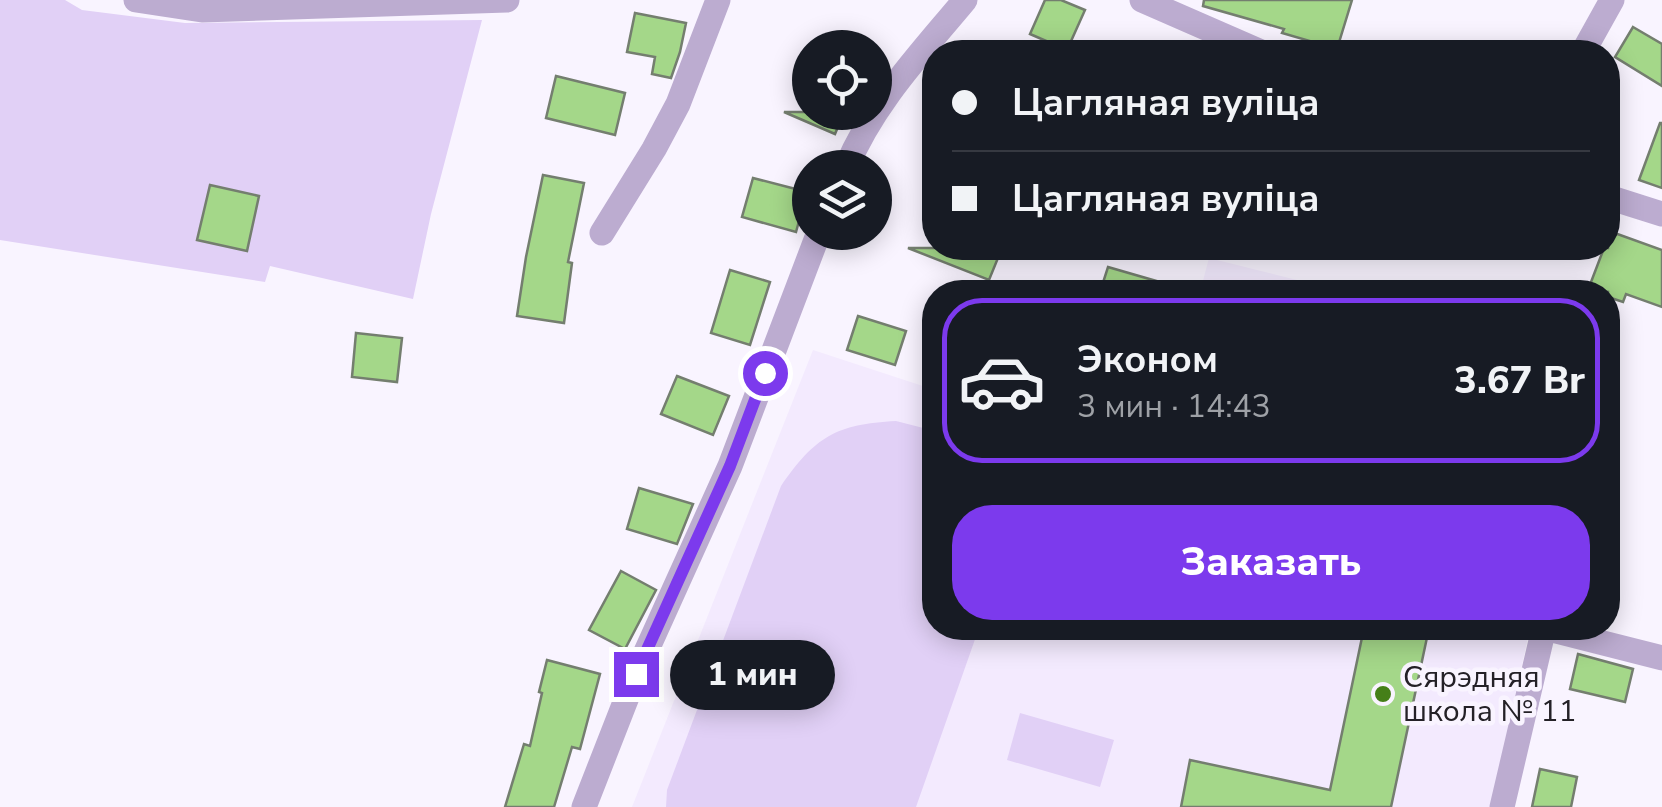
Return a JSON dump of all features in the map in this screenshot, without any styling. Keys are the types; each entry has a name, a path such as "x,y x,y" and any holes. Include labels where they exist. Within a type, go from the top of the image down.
{"street":[{"path":"136,0 202,10 507,0"},
{"path":"602,234 678,104 718,0"},
{"path":"932,40 965,0"},
{"path":"1142,0 1234,40"},
{"path":"1590,40 1612,0"},
{"path":"855,150 868,122 922,52"},
{"path":"1620,202 1662,214"},
{"path":"584,807 636,674 730,466 812,250"},
{"path":"1502,807 1541,640"},
{"path":"1591,640 1662,658"}],"shaded area":[{"path":"0,0 65,0 82,10 185,23 482,20 413,299 270,266 265,282 0,240"},
{"path":"1208,260 1217,260 1297,280 1203,280"},
{"path":"813,350 922,386 922,640 1527,640 1491,807 632,807"},
{"path":"896,421 922,428 922,640 975,640 916,807 666,807 667,790 781,486 805,456 829,436"},
{"path":"1020,713 1114,740 1100,787 1007,760"}],"building":[{"path":"1045,0 1061,0 1085,10 1072,40 1044,40 1030,34"},
{"path":"1204,0 1352,0 1340,40 1306,40 1282,33 1284,29 1203,6"},
{"path":"635,13 686,23 671,78 652,74 655,57 627,52"},
{"path":"1633,27 1662,44 1662,86 1620,60 1620,49"},
{"path":"556,76 625,93 615,135 546,118"},
{"path":"1662,123 1662,188 1639,180"},
{"path":"543,175 584,183 568,262 572,263 564,323 517,316"},
{"path":"753,178 792,188 792,231 742,217"},
{"path":"210,185 259,196 247,251 197,240"},
{"path":"1620,235 1662,250 1662,307 1626,294 1620,301 1620,280 1592,280 1599,260 1620,260"},
{"path":"938,260 997,260 989,280"},
{"path":"1108,267 1153,280 1104,280"},
{"path":"730,270 770,282 750,345 711,333"},
{"path":"858,316 906,331 895,365 847,350"},
{"path":"356,333 402,338 397,382 352,377"},
{"path":"677,376 729,396 713,435 661,414"},
{"path":"639,488 693,504 677,544 627,529"},
{"path":"621,571 656,590 625,649 589,630"},
{"name":"Сярэдняя школа № 11","path":"1361,640 1426,640 1391,807 1181,807 1190,760 1330,790"},
{"path":"1578,654 1633,669 1625,702 1570,689"},
{"path":"547,660 600,674 580,749 572,747 554,807 505,807 524,744 530,746"},
{"path":"1540,769 1577,777 1571,807 1532,807"}],"place":[{"name":"Сярэдняя школа № 11","path":"1383,694"}],"route":[{"path":"636,674 730,466 765,373"}]}
